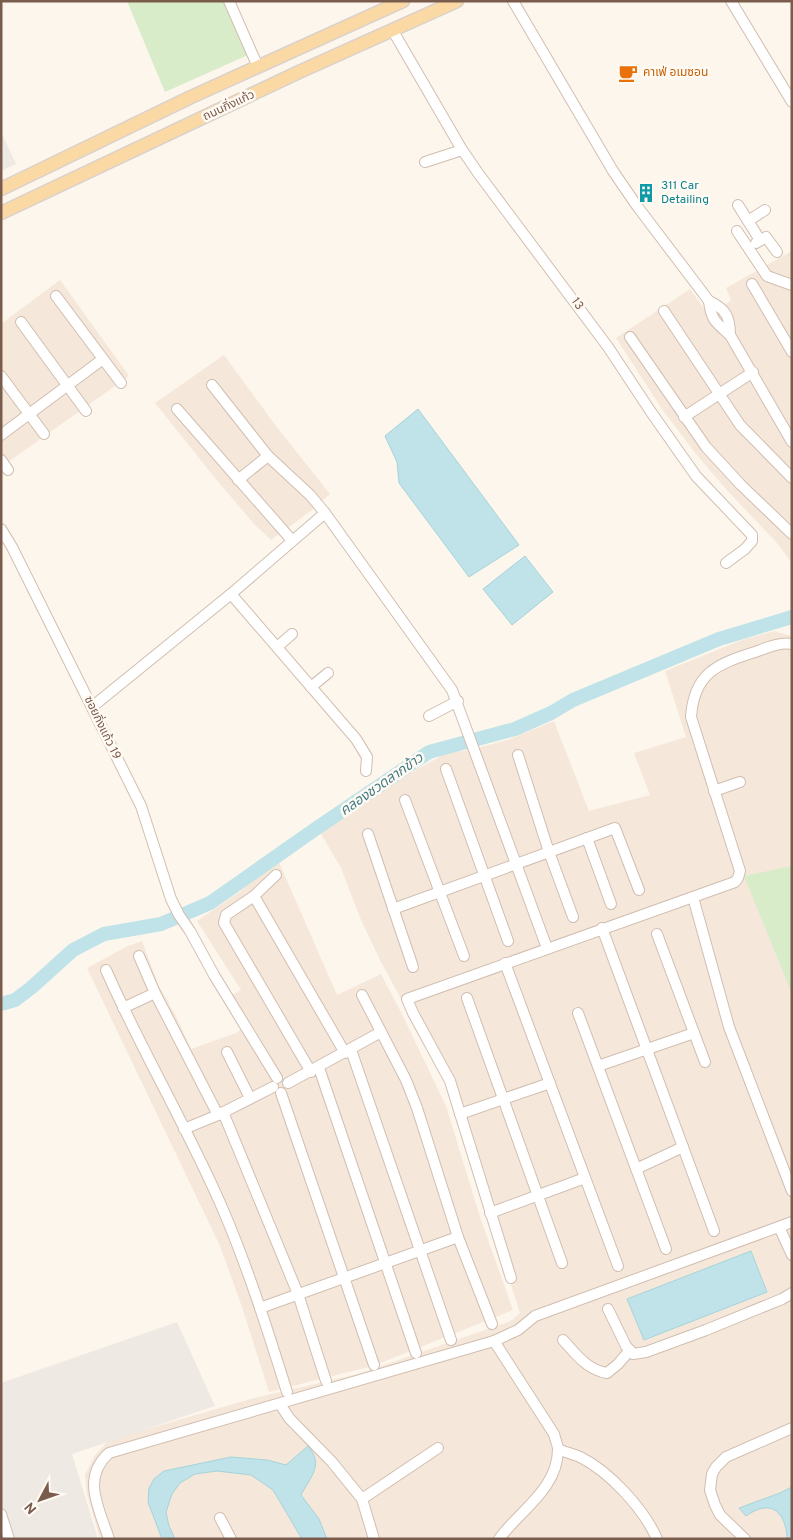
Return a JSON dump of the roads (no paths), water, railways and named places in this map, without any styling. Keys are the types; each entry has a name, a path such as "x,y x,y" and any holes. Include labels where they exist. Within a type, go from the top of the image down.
{"main road":[{"name":"ถนนกิ่งแก้ว","path":"1,189 191,97 403,1"},
{"name":"ถนนกิ่งแก้ว","path":"1,213 299,72 457,1"}],"street":[{"path":"229,1 258,67"},
{"path":"513,1 613,171 709,301 710,314 719,326 730,335 792,442"},
{"path":"730,1 792,102"},
{"name":"13","path":"393,31 462,150 608,346 696,476 752,535 752,541 746,549 726,563"},
{"path":"426,162 462,150"},
{"path":"738,205 760,240"},
{"path":"748,221 765,210"},
{"path":"737,231 767,276 792,286"},
{"path":"748,248 766,236 777,252"},
{"path":"752,284 791,350"},
{"path":"56,296 121,383"},
{"path":"664,311 740,425 792,478"},
{"path":"21,322 86,411"},
{"path":"630,336 684,417 717,460 792,534"},
{"path":"1,435 103,359"},
{"path":"684,417 753,372"},
{"path":"1,376 44,434"},
{"path":"212,385 268,456 310,495 326,513 446,680 458,701 547,948"},
{"path":"178,410 289,537"},
{"path":"238,480 268,456"},
{"path":"1,460 8,470"},
{"path":"92,707 231,594 326,513"},
{"name":"ซอยกิ่งแก้ว 19","path":"1,529 12,547 141,806 171,899 277,1086 374,1365"},
{"path":"231,594 356,739 367,758 366,771"},
{"path":"277,647 292,634"},
{"path":"511,1278 450,1081 407,999 735,882 740,871 690,717 694,694 699,684 710,672 724,662 772,646 792,644"},
{"path":"312,687 328,673"},
{"path":"429,716 458,701"},
{"path":"518,755 549,852 573,918"},
{"path":"446,768 508,941"},
{"path":"714,791 740,782"},
{"path":"405,800 464,956"},
{"path":"393,909 615,828 639,890"},
{"path":"368,834 413,967"},
{"path":"588,838 611,904"},
{"path":"276,875 254,896 226,915 224,923 315,1070 416,1353"},
{"path":"254,896 348,1051 421,1250 451,1340"},
{"path":"693,897 729,1027 792,1191"},
{"path":"602,928 714,1231"},
{"path":"657,934 705,1062"},
{"path":"139,956 155,993 220,1113 298,1294 326,1380"},
{"path":"505,963 618,1266"},
{"path":"106,970 122,1008 224,1212 260,1308 287,1392"},
{"path":"122,1008 155,993"},
{"path":"362,995 406,1080 417,1108 458,1237 492,1324"},
{"path":"468,998 562,1262"},
{"path":"578,1013 666,1248"},
{"path":"184,1129 277,1086 285,1079 288,1083 315,1070 381,1032"},
{"path":"598,1066 694,1033"},
{"path":"227,1052 250,1098"},
{"path":"460,1114 550,1083"},
{"path":"636,1169 683,1147"},
{"path":"490,1213 585,1178"},
{"path":"109,1539 94,1495 93,1485 96,1468 109,1453 494,1341 518,1330 534,1316 792,1222"},
{"path":"779,1226 792,1255"},
{"path":"260,1308 458,1237"},
{"path":"608,1309 626,1346 633,1354 646,1352 706,1330 782,1299 792,1293"},
{"path":"563,1340 584,1363 597,1372 607,1373 630,1350"},
{"path":"494,1341 554,1434 558,1449 553,1475 544,1488 499,1539"},
{"path":"280,1404 289,1418 332,1462 362,1499 374,1539"},
{"path":"745,1539 717,1510 710,1490 712,1474 726,1457 792,1428"},
{"path":"362,1499 438,1448"},
{"path":"558,1449 580,1457 604,1472 642,1512 657,1539"},
{"path":"1,1514 9,1539"},
{"path":"220,1518 231,1539"}],"water":[{"path":"418,409 519,545 469,577 399,483 397,462 385,436"},
{"path":"525,556 553,592 512,625 483,589"},
{"path":"751,1251 767,1292 644,1340 627,1299"},
{"path":"308,1446 313,1453 315,1465 312,1476 301,1495 319,1519 327,1539 302,1539 273,1490 251,1475 217,1471 195,1474 180,1483 172,1494 166,1512 169,1526 175,1539 162,1539 148,1502 149,1488 154,1479 164,1471 231,1457 267,1460 286,1465"},
{"path":"792,1487 792,1539 787,1539 783,1519 773,1509 762,1508 746,1516 739,1508 780,1493"}],"waterway":[{"name":"คลองชวดลากข้าว","path":"1,1004 15,1000 73,950 104,934 161,924 210,903 429,752 515,729 551,713 573,700 719,639 792,617"}],"place":[{"name":"คาเฟ่ อเมซอน","path":"628,73"},
{"name":"311 Car Detailing","path":"646,193"}]}
